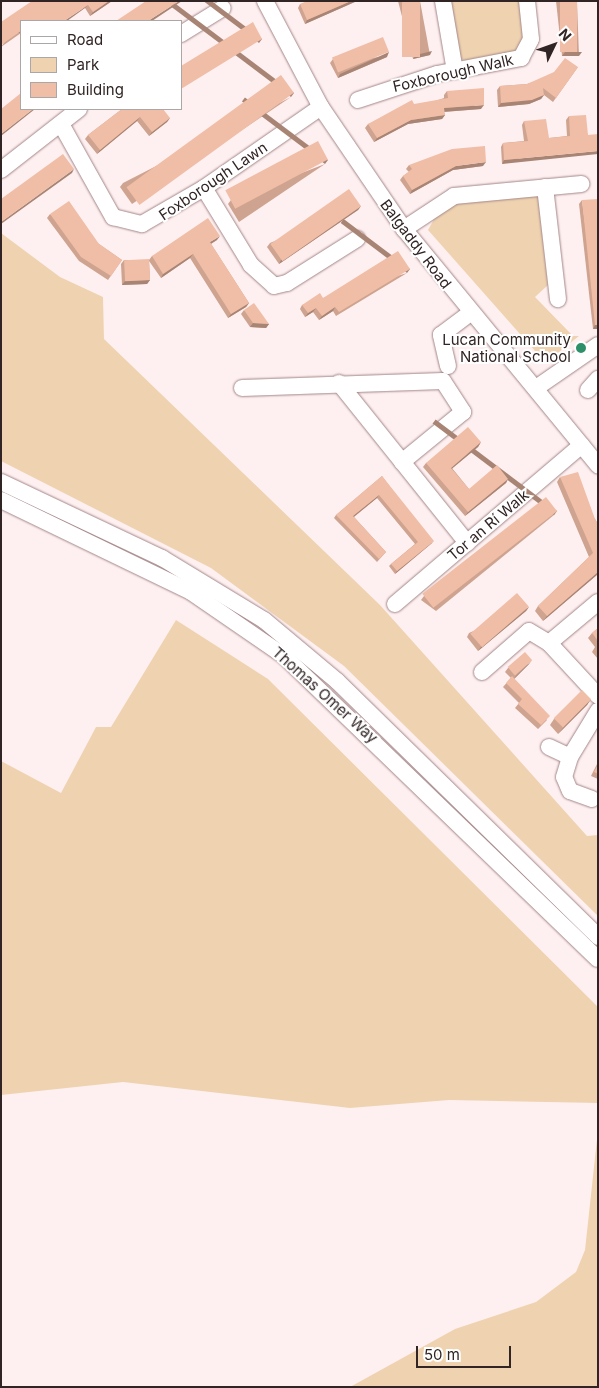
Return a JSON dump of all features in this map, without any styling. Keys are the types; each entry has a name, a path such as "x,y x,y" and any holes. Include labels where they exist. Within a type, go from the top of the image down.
{"street":[{"name":"Balgaddy Road","path":"265,1 321,107 404,229 470,313 536,388 598,465"},
{"path":"443,1 455,71"},
{"name":"Foxborough Walk","path":"358,100 455,71 521,58 531,39 527,1"},
{"path":"182,33 223,8"},
{"name":"Foxborough Lawn","path":"61,124 113,217 126,223 154,221 321,107"},
{"path":"1,170 78,110"},
{"path":"404,229 454,196 581,184"},
{"path":"545,187 558,299"},
{"path":"204,188 251,265 274,286 287,283 356,238"},
{"path":"448,366 441,336 470,313"},
{"path":"536,388 558,370 598,345"},
{"path":"242,388 339,383 443,381 463,412 402,462"},
{"path":"339,383 467,543"},
{"name":"Tor an Rí Walk","path":"395,604 582,445"},
{"name":"Thomas Omer Way","path":"1,482 162,558 264,620 337,681 598,937"},
{"name":"Thomas Omer Way","path":"1,500 191,592 284,656 598,959"},
{"path":"549,643 598,602"},
{"path":"482,672 529,631 549,643 598,696"},
{"path":"592,799 570,790 564,777 570,757 598,711"},
{"path":"549,747 570,757"}],"green space":[{"path":"447,1 520,1 525,38 518,54 466,61 459,58"},
{"path":"538,196 548,285 535,297 573,336 579,336 549,360 543,360 428,230 437,214 456,201"},
{"path":"1,233 60,277 103,297 104,339 380,605 587,836 598,835 598,916 344,666 211,568 1,461"},
{"path":"176,620 268,679 598,1007 598,1103 449,1100 350,1108 123,1082 1,1095 1,761 61,793 96,727 111,727"},
{"path":"598,1130 598,1387 350,1387 455,1329 536,1302 576,1272 585,1250"}],"building":[{"path":"32,1 109,1 93,12 88,5 66,20 20,20 20,32 1,45 1,22"},
{"path":"146,1 179,1 150,20 118,20"},
{"path":"307,1 351,1 307,20 300,4"},
{"path":"402,1 420,1 420,57 402,57"},
{"path":"560,1 577,1 577,52 560,52"},
{"path":"253,22 262,39 182,88 182,65"},
{"path":"383,37 389,52 338,72 332,58"},
{"path":"565,58 578,67 556,98 543,88 544,95 532,100 501,103 500,86 527,84 554,72"},
{"path":"281,75 294,93 139,205 126,187"},
{"path":"484,88 484,105 444,108 445,115 411,120 377,138 368,124 412,100 414,104 448,98 447,91"},
{"path":"20,94 20,110 32,110 1,134 1,109"},
{"path":"121,110 164,110 170,118 152,132 140,117 100,150 88,135"},
{"path":"586,115 588,135 598,134 598,151 504,160 503,143 528,141 524,121 546,119 549,138 570,136 569,116"},
{"path":"318,141 328,160 235,209 225,190"},
{"path":"485,146 486,162 456,166 412,190 403,176 412,169 409,165 452,149"},
{"path":"63,154 74,169 1,222 1,199"},
{"path":"349,189 361,206 282,261 270,244"},
{"path":"598,199 598,325 595,325 582,200"},
{"path":"69,201 99,244 122,260 111,276 81,257 50,214"},
{"path":"208,218 220,236 210,242 249,303 231,314 193,254 163,274 152,256"},
{"path":"398,251 410,269 339,312 335,307 322,316 316,308 308,313 302,305 320,293 323,298"},
{"path":"149,259 150,280 125,281 124,260"},
{"path":"254,303 269,324 253,323 244,310"},
{"path":"468,427 481,442 451,468 469,489 497,465 508,479 468,512 426,463"},
{"path":"578,472 598,524 598,572 547,616 538,606 593,553 560,477"},
{"path":"382,476 434,541 397,571 391,564 418,542 379,495 353,516 386,552 379,559 336,515"},
{"path":"546,497 557,511 433,608 422,594"},
{"path":"517,593 529,607 482,647 470,634"},
{"path":"598,628 598,641 592,633"},
{"path":"525,652 532,660 515,675 508,667"},
{"path":"512,676 550,716 541,725 518,704 522,699 506,683"},
{"path":"582,690 591,699 563,727 554,718"},
{"path":"598,764 598,774 594,772"}],"place":[{"name":"Lucan Community National School","path":"581,348"}]}
